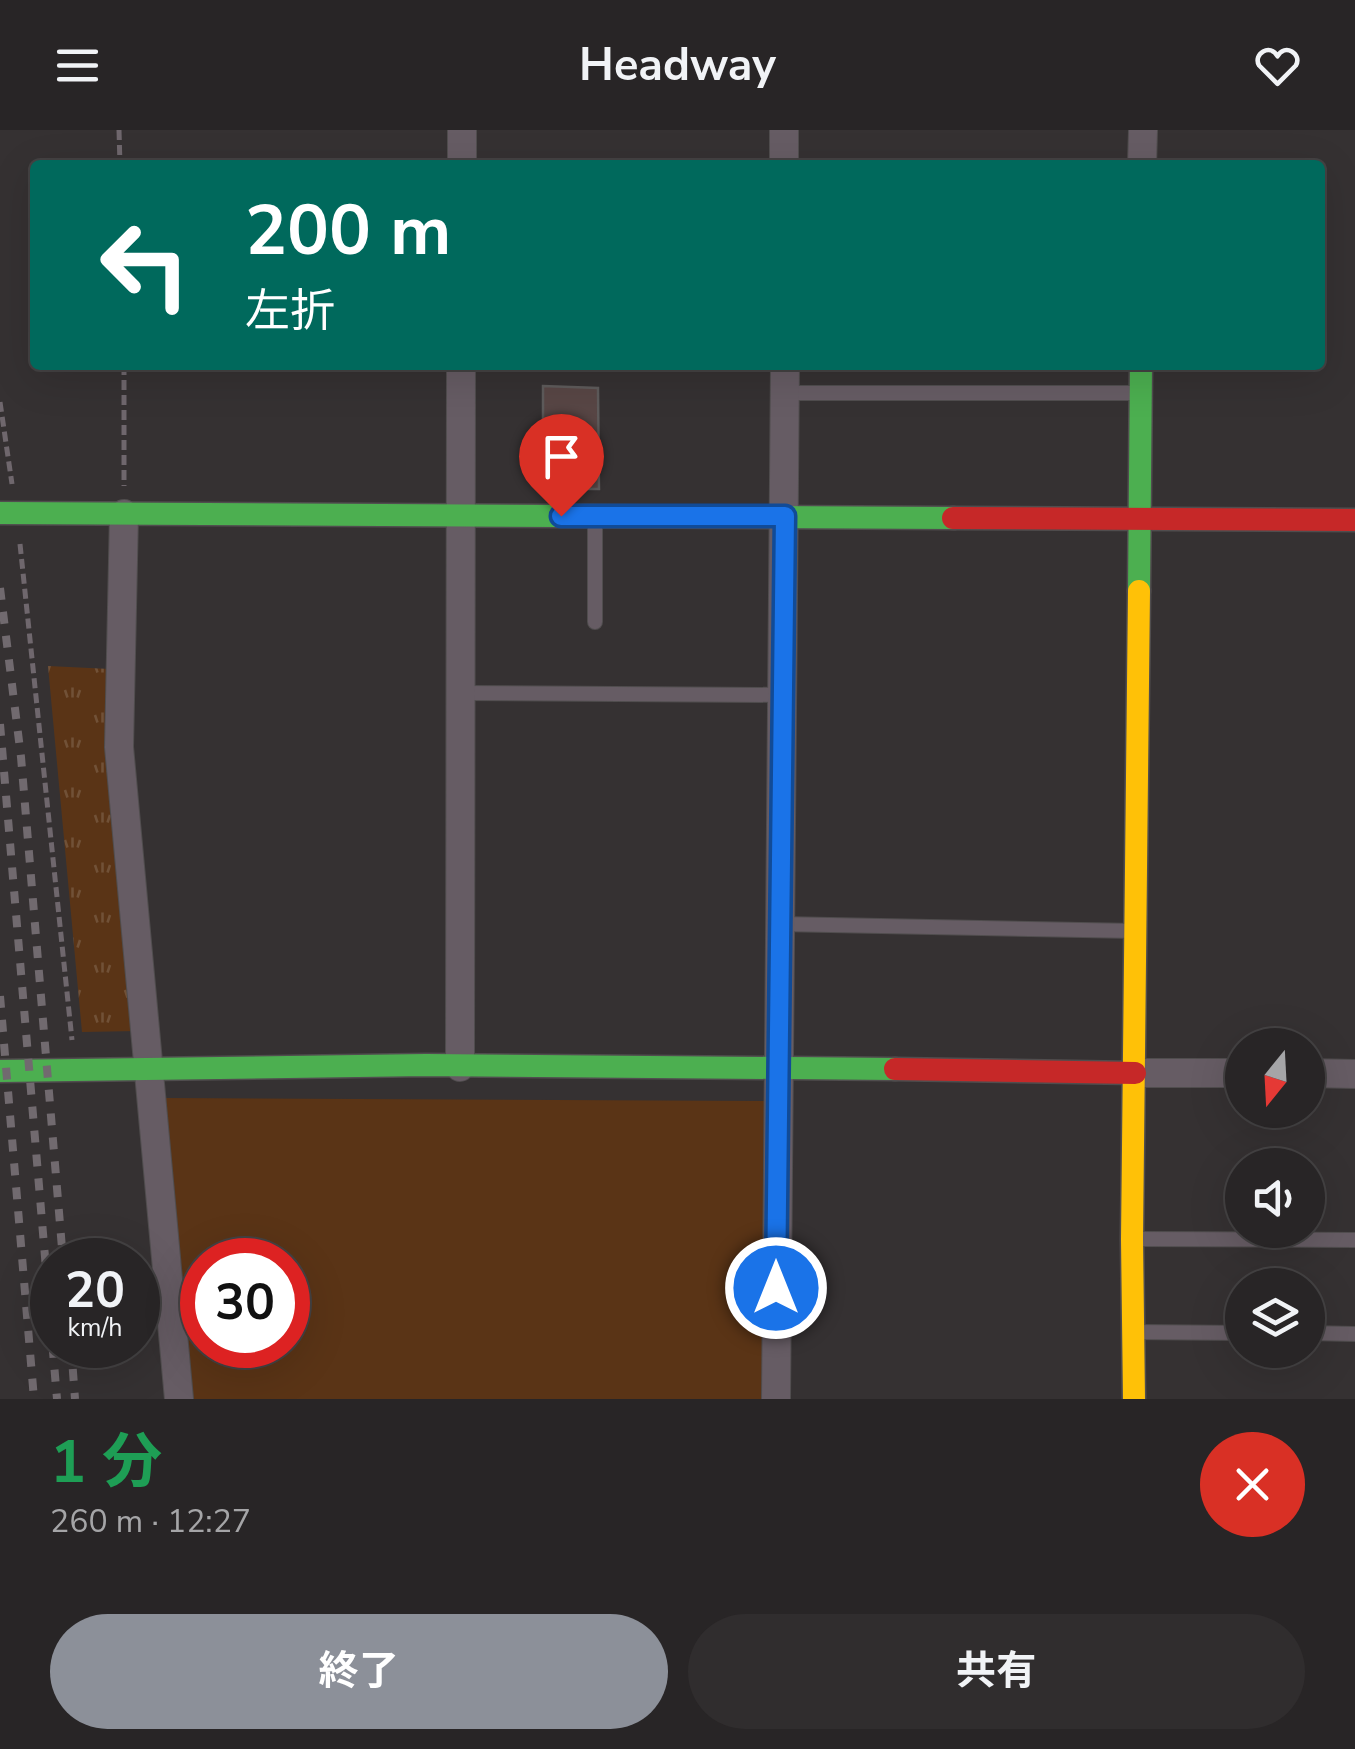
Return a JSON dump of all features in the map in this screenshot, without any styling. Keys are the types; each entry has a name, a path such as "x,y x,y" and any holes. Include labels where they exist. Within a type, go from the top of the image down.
{"street":[{"path":"462,130 462,160"},
{"path":"784,130 784,160"},
{"path":"1142,130 1142,160"},
{"path":"460,1066 461,370"},
{"path":"776,1399 786,370"},
{"path":"1134,1399 1132,1239 1141,370"},
{"path":"8,514 1355,520"},
{"path":"124,514 119,747 179,1399"},
{"path":"0,1071 150,1066 460,1066 1225,1073"},
{"path":"1325,1074 1355,1074"}],"lane":[{"path":"786,394 1141,393"},
{"path":"594,516 594,622"},
{"path":"460,693 784,695"},
{"path":"780,924 1136,931"},
{"path":"1132,1239 1355,1240"},
{"path":"1134,1332 1225,1333"},
{"path":"1325,1334 1355,1334"}],"path":[{"path":"119,130 120,160"},
{"path":"124,370 124,514"},
{"path":"0,402 8,514 75,1068"}],"green space":[{"path":"48,666 110,669 137,1031 82,1032"},
{"path":"163,1098 766,1101 764,1399 189,1399 186,1368 310,1368 310,1238 180,1238 180,1295"}],"building":[{"path":"543,386 598,388 599,489 543,489"}],"railway":[{"path":"0,588 21,757 61,1238"},
{"path":"0,724 57,1399"},
{"path":"0,996 34,1399"},
{"path":"73,1368 75,1399"}],"traffic: fast":[{"path":"1139,591 1141,370"},
{"path":"0,513 953,518"},
{"path":"0,1071 426,1065 895,1069"}],"traffic: slow":[{"path":"1134,1399 1139,591"}],"traffic: jam":[{"path":"953,518 1355,520"},
{"path":"895,1069 1135,1073"}],"route":[{"path":"561,516 785,516 776,1288"}]}
